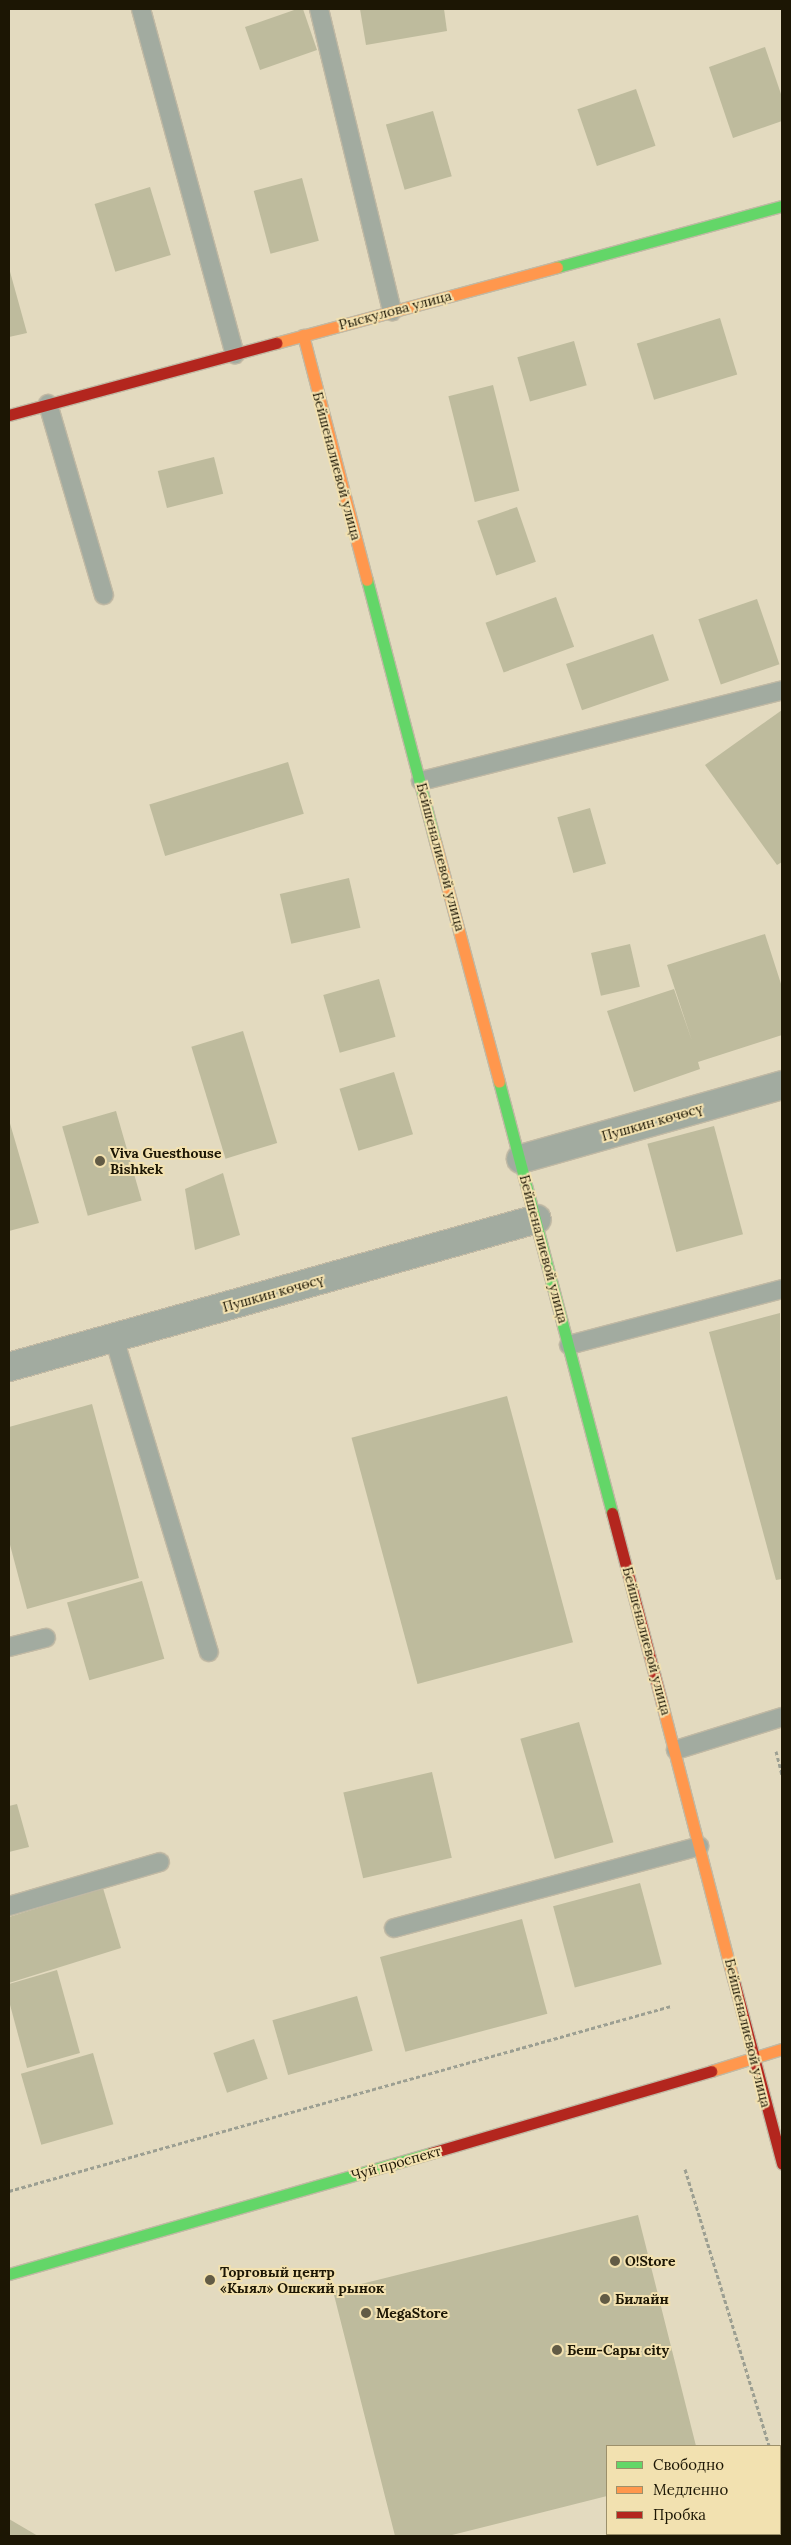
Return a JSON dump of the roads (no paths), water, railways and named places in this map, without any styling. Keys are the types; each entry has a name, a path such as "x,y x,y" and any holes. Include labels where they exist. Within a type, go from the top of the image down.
{"street":[{"name":"Рыскулова улица","path":"9,415 782,206"},
{"name":"Бейшеналиевой улица","path":"303,335 537,1219 782,2164"},
{"name":"Пушкин көчөсү","path":"521,1159 782,1085"},
{"name":"Пушкин көчөсү","path":"9,1367 537,1219"},
{"name":"Чуй проспект","path":"9,2274 782,2049"}],"lane":[{"path":"141,9 234,354"},
{"path":"319,9 392,311"},
{"path":"48,404 104,595"},
{"path":"421,781 782,690"},
{"path":"569,1345 782,1289"},
{"path":"114,1338 209,1652"},
{"path":"9,1647 46,1638"},
{"path":"676,1750 782,1717"},
{"path":"394,1928 700,1846"},
{"path":"9,1906 160,1862"}],"place":[{"name":"Viva Guesthouse Bishkek","path":"100,1161"},
{"name":"O!Store","path":"615,2261"},
{"name":"Торговый центр «Кыял» Ошский рынок","path":"210,2280"},
{"name":"Билайн","path":"605,2299"},
{"name":"MegaStore","path":"366,2313"},
{"name":"Беш-Сары city","path":"557,2350"}]}
